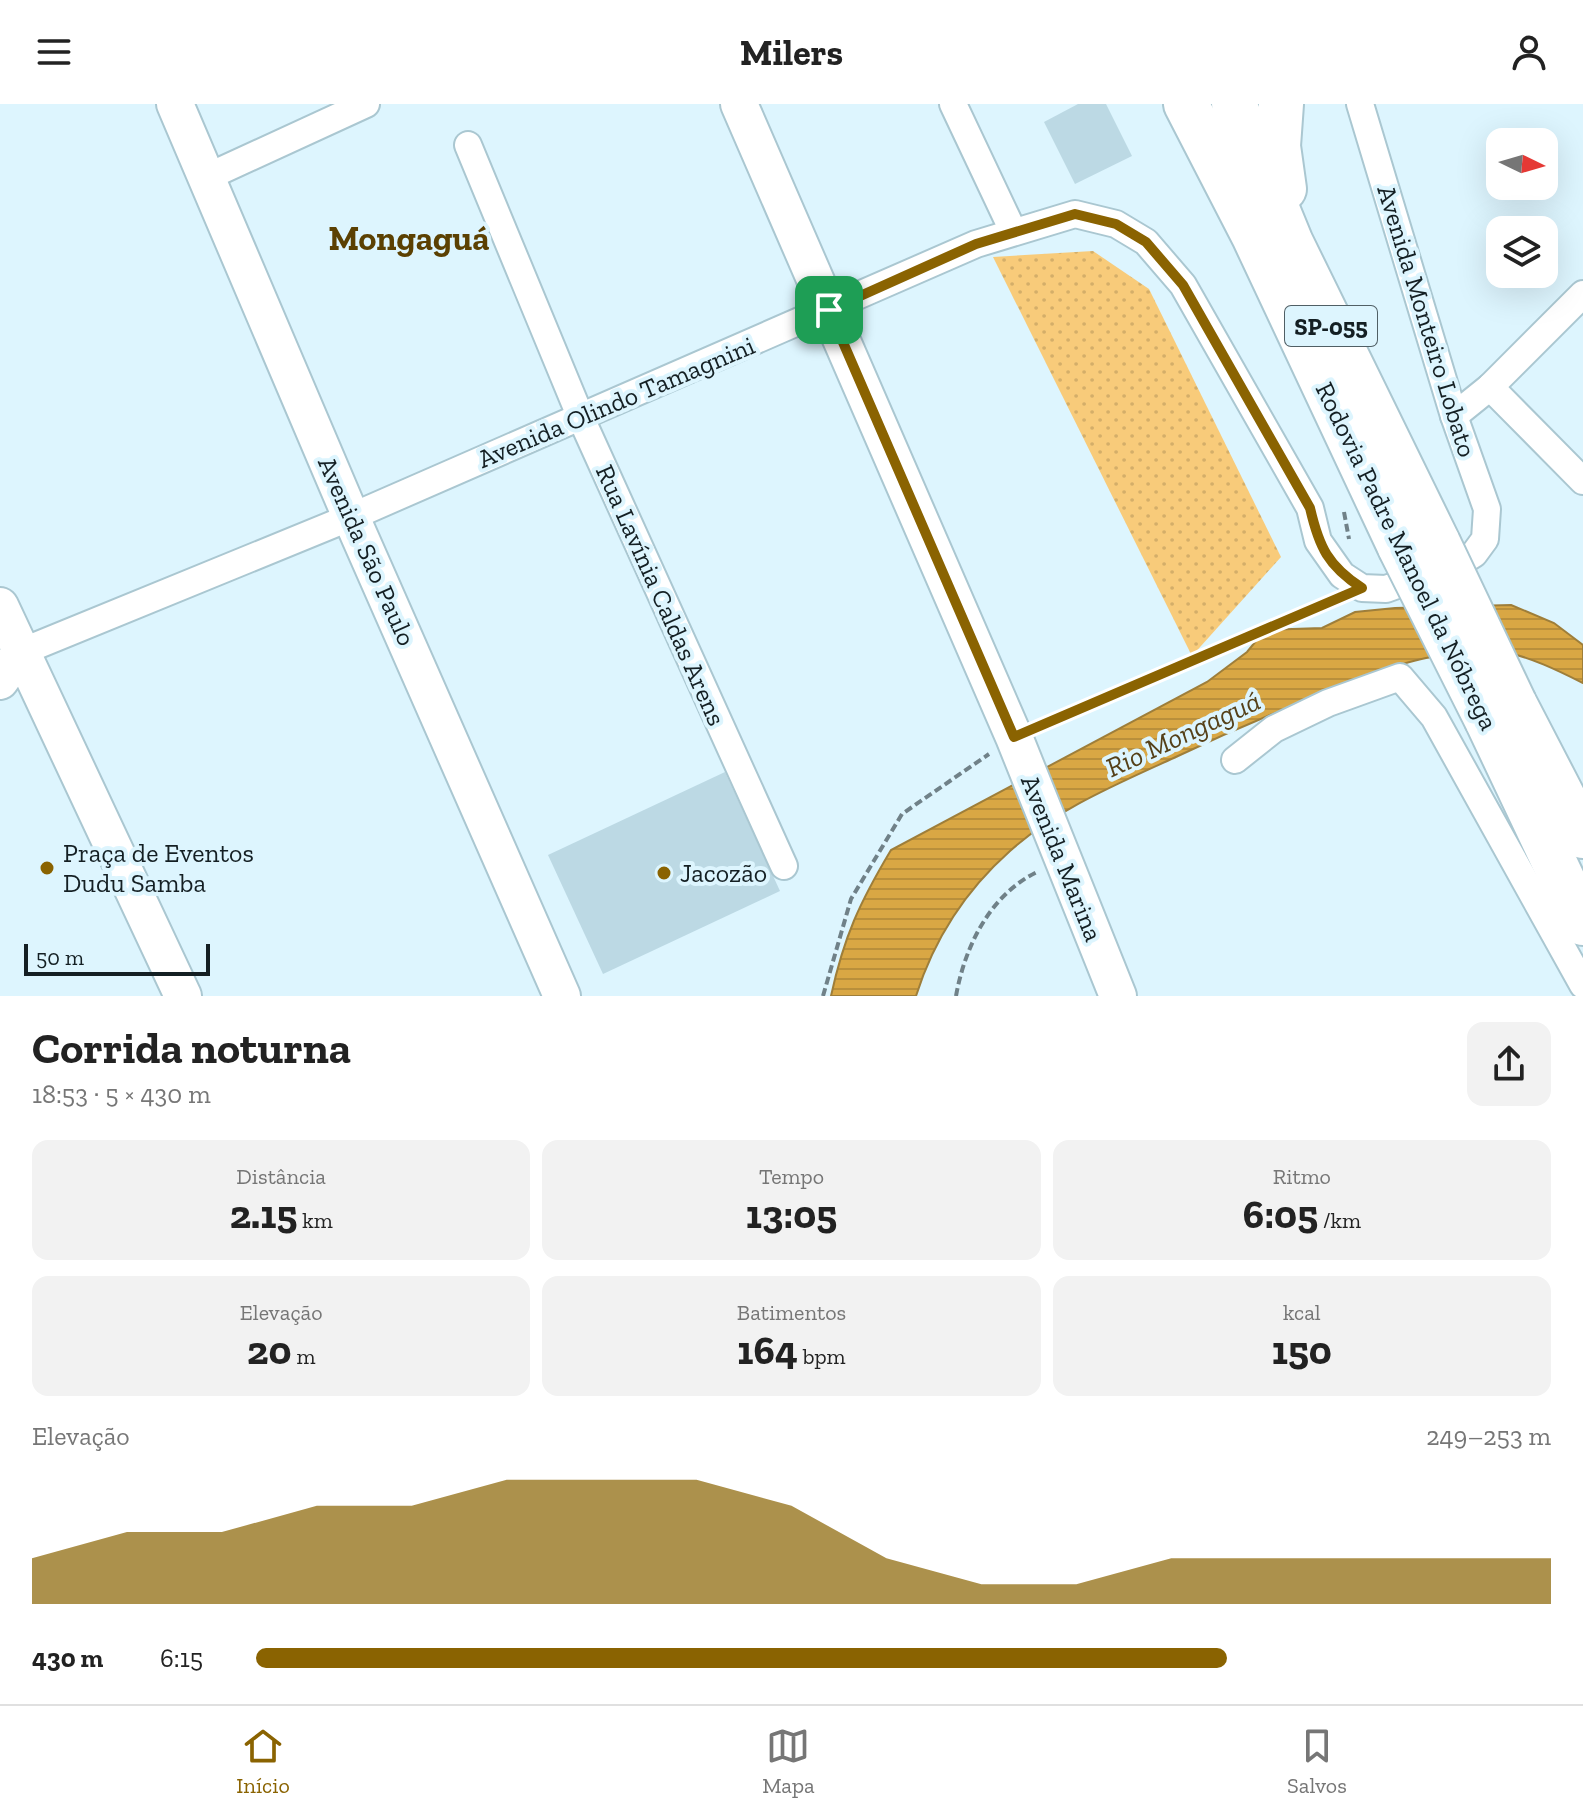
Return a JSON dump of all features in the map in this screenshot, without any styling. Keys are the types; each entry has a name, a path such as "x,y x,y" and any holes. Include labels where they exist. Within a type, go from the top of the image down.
{"highway":[{"name":"Rodovia Padre Manoel da Nóbrega","path":"1186,104 1419,545 1500,712 1583,923"},
{"name":"Rodovia Padre Manoel da Nóbrega","path":"1234,104 1419,545"},
{"path":"1281,104 1278,146 1291,243"},
{"name":"Rodovia Padre Manoel da Nóbrega","path":"1500,712 1583,836"}],"street":[{"name":"Avenida São Paulo","path":"175,104 351,517 562,996"},
{"path":"205,178 366,104"},
{"name":"Avenida Marina","path":"739,104 1118,996"},
{"path":"953,104 1013,231"},
{"name":"Avenida Monteiro Lobato","path":"1360,104 1454,416 1487,509 1485,539 1474,554 1461,562 1386,589 1362,588"},
{"name":"Rua Lavínia Caldas Arens","path":"468,145 581,418 784,866"},
{"name":"Avenida Olindo Tamagnini","path":"21,652 351,517 976,244 1075,214 1116,224 1146,242 1183,285 1310,508 1318,541 1342,575 1362,588"},
{"path":"1454,416 1490,387 1583,294"},
{"path":"1490,387 1583,481"},
{"path":"0,606 183,996"},
{"path":"0,681 21,652"},
{"path":"1235,760 1274,729 1328,703 1400,677 1434,717 1583,985"}],"path":[{"path":"823,996 851,899 902,814 1011,745 1362,588"},
{"path":"956,996 974,936 1001,896 1059,856"}],"shaded area":[{"path":"1093,251 1149,289 1281,557 1192,656 993,257"}],"water":[{"name":"Rio Mongaguá","path":"1511,605 1554,623 1583,645 1583,683 1513,654 1445,655 1397,666 1264,718 1090,798 1048,822 1010,851 965,899 953,917 932,955 916,996 831,996 854,920 891,850 1207,682 1247,652 1265,630 1322,628 1355,612"}],"building":[{"path":"1078,104 1106,104 1132,156 1075,184 1044,122"},
{"name":"Jacozão","path":"725,772 780,891 603,974 548,855"}],"place":[{"name":"Praça de Eventos Dudu Samba","path":"47,868"},
{"name":"Jacozão","path":"664,873"}],"district":[{"name":"Mongaguá","path":"409,238"}],"route":[{"path":"1075,214 1116,224 1146,242 1183,285 1310,508 1318,541 1342,575 1362,588 1014,737 829,310 976,244 1013,231 1075,214"}]}
